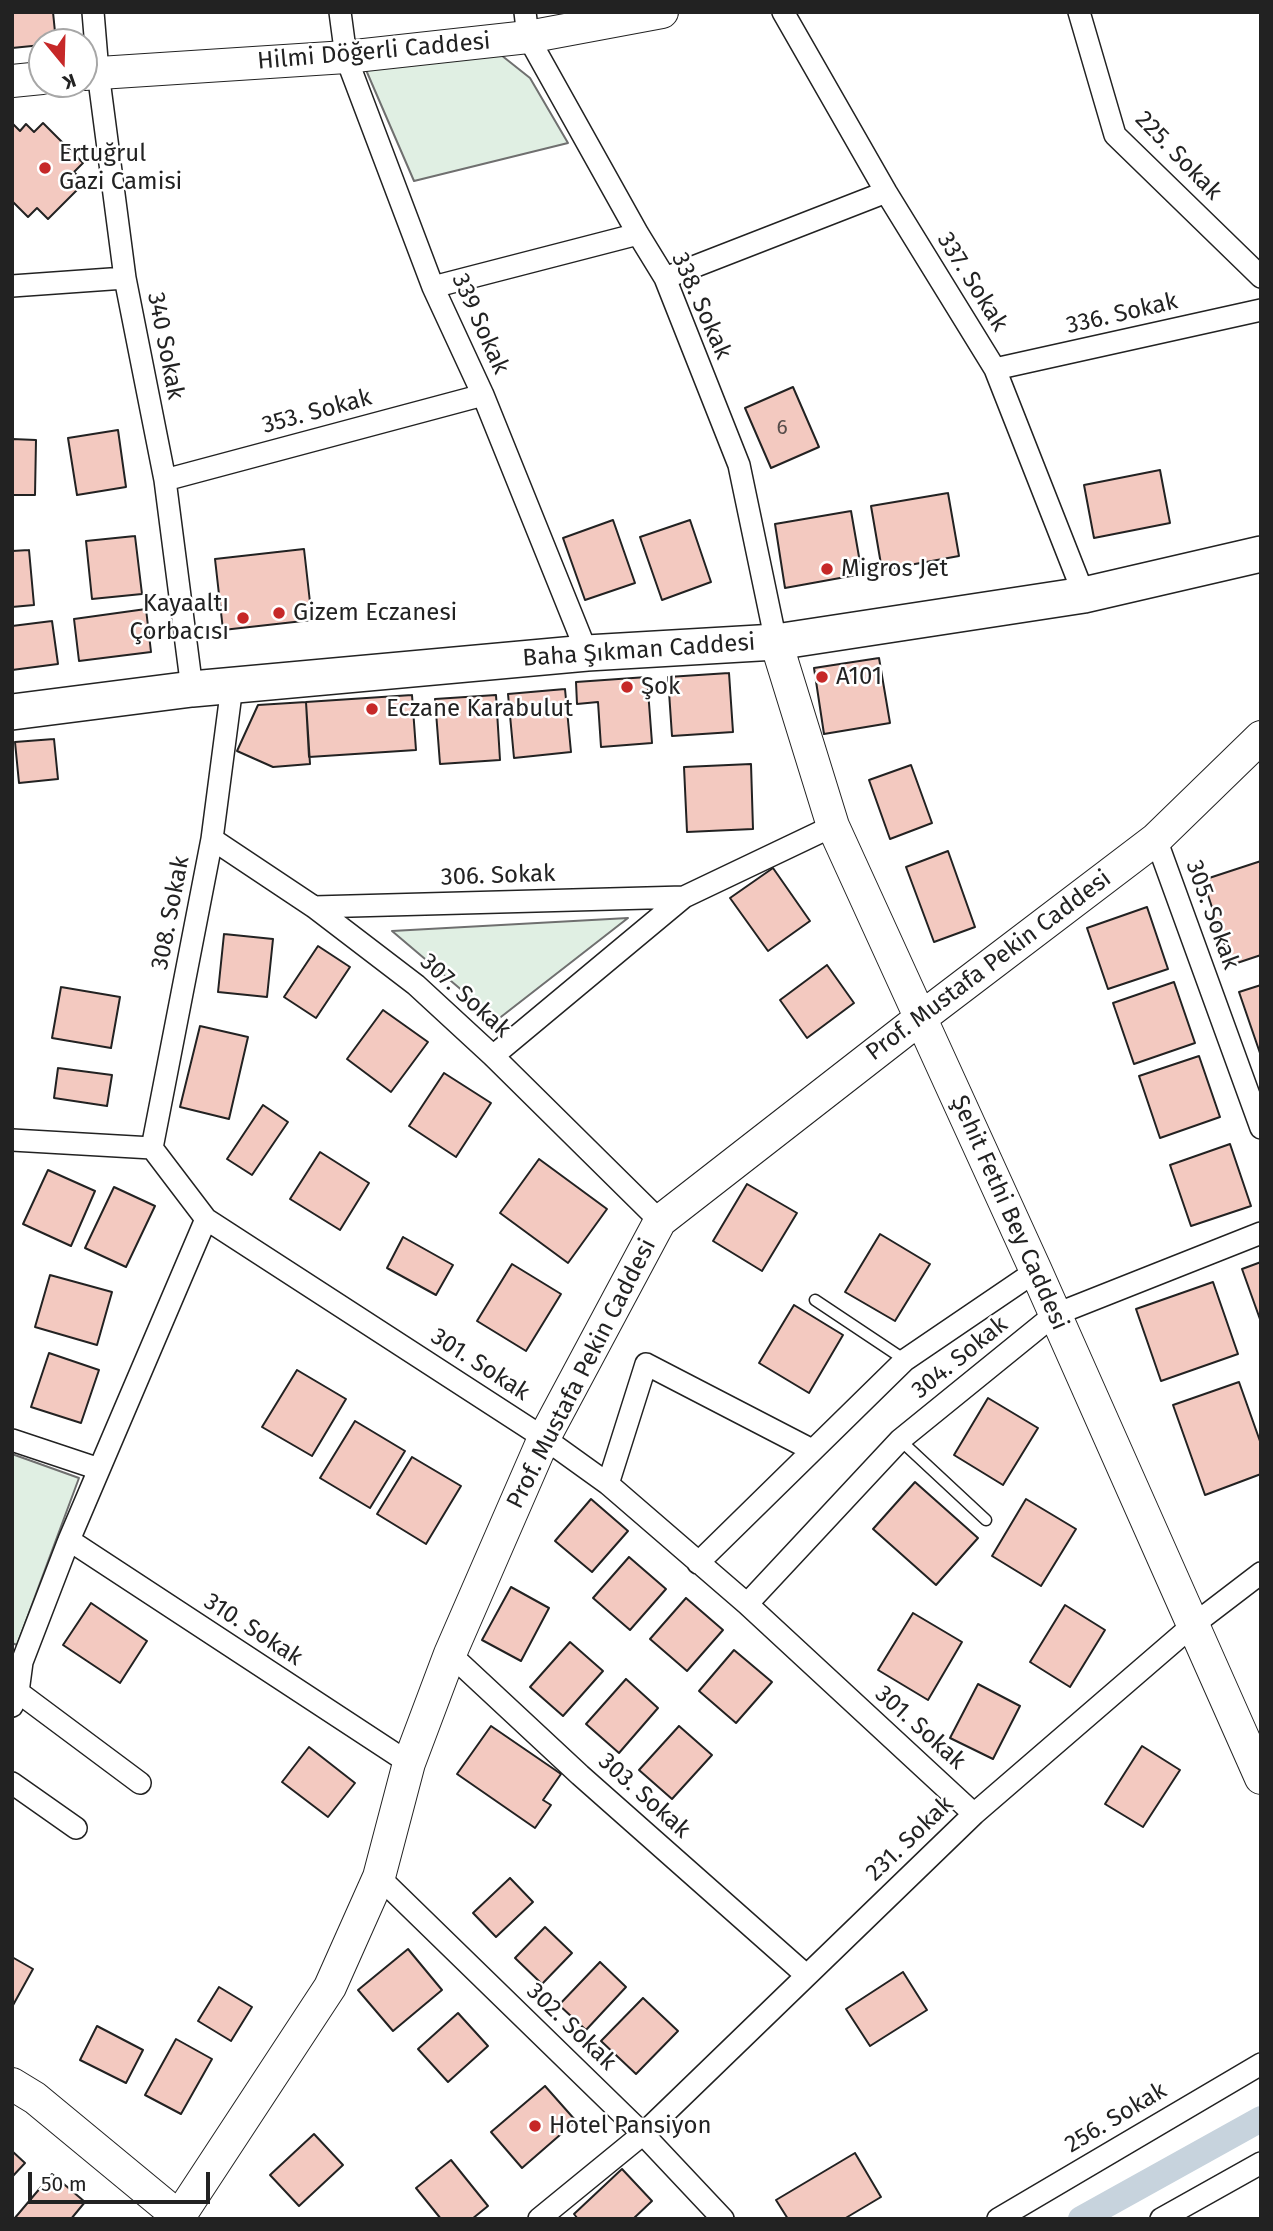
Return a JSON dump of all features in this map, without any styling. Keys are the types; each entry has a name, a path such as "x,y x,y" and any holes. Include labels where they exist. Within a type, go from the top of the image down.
{"main road":[{"name":"Hilmi Döğerli Caddesi","path":"98,73 346,57 527,25 662,12"},
{"name":"Baha Şıkman Caddesi","path":"12,712 192,689 587,653 775,642 1084,595 1261,554"},
{"name":"Şehit Fethi Bey Caddesi","path":"775,642 833,826 922,1017 1261,1778"},
{"name":"Prof. Mustafa Pekin Caddesi","path":"178,2218 330,1987 379,1877 409,1763 450,1654 544,1437 660,1221 1156,839 1261,737"},
{"path":"12,2084 35,2098 178,2218"}],"street":[{"name":"339 Sokak","path":"341,12 346,57 433,287 483,395 587,653"},
{"name":"337. Sokak","path":"783,12 886,192 995,369 1084,595"},
{"name":"225. Sokak","path":"1079,12 1115,135 1261,277"},
{"name":"338. Sokak","path":"527,25 638,234 665,278 739,465 775,642"},
{"name":"340 Sokak","path":"95,98 125,278 165,480 192,689"},
{"path":"665,278 886,192"},
{"path":"433,287 638,234"},
{"path":"12,286 125,278"},
{"name":"336. Sokak","path":"995,369 1261,310"},
{"name":"353. Sokak","path":"165,480 483,395"},
{"name":"308. Sokak","path":"152,1148 212,839 232,686"},
{"path":"493,1056 684,898 833,826"},
{"name":"307. Sokak","path":"212,839 314,907 416,985 493,1056 660,1221"},
{"name":"305. Sokak","path":"1156,839 1261,1128"},
{"name":"306. Sokak","path":"314,907 684,898"},
{"path":"12,1139 152,1148"},
{"name":"301. Sokak","path":"152,1148 206,1220 544,1437 608,1484 747,1604 975,1814"},
{"path":"140,1783 15,1699 17,1661 206,1220"},
{"name":"304. Sokak","path":"747,1604 900,1440 1054,1315 1261,1233"},
{"path":"698,1563 905,1360 1036,1271"},
{"path":"608,1484 646,1364 813,1450"},
{"path":"12,1440 99,1469"},
{"name":"310. Sokak","path":"69,1540 409,1763"},
{"name":"231. Sokak","path":"539,2219 643,2133 975,1814 1193,1625 1261,1573"},
{"name":"303. Sokak","path":"450,1654 580,1775 806,1975"},
{"path":"12,1783 76,1828"},
{"name":"302. Sokak","path":"379,1877 643,2133 723,2219"},
{"name":"256. Sokak","path":"998,2219 1261,2064"},
{"path":"1162,2219 1261,2163"}],"lane":[{"path":"815,1300 905,1360"},
{"path":"900,1440 986,1520"}],"green space":[{"path":"496,51 530,78 568,143 414,181 363,63"},
{"path":"628,918 497,1020 392,931"},
{"path":"12,1454 79,1478 17,1645 12,1643"}],"building":[{"path":"12,12 53,12 55,28 28,28 28,46 12,48"},
{"name":"Ertuğrul Gazi Camisi","path":"12,123 20,131 26,124 34,132 43,123 83,163 74,172 84,183 48,219 37,208 28,217 12,201"},
{"path":"793,387 819,447 771,468 745,408"},
{"path":"118,430 126,487 77,495 68,438"},
{"path":"12,439 36,440 35,495 12,495"},
{"path":"1160,470 1170,523 1094,538 1084,485"},
{"path":"948,493 959,556 882,570 871,506"},
{"path":"851,511 862,574 785,588 775,524"},
{"path":"613,520 635,583 585,600 563,538"},
{"path":"690,520 711,582 662,600 640,537"},
{"path":"135,536 142,594 92,599 86,541"},
{"path":"304,549 312,620 223,630 215,559"},
{"path":"29,550 34,605 12,607 12,551"},
{"path":"146,609 151,652 79,661 74,619"},
{"path":"52,621 58,664 12,670 12,626"},
{"path":"879,658 890,723 824,734 814,668"},
{"path":"729,673 733,732 672,736 668,677"},
{"path":"647,677 652,743 601,747 598,702 577,704 576,682"},
{"path":"565,689 571,752 514,758 508,694"},
{"path":"412,695 416,750 309,757 306,702"},
{"path":"496,695 500,760 440,764 435,699"},
{"path":"306,702 310,764 273,767 237,751 258,705"},
{"path":"54,739 58,779 19,783 15,742"},
{"path":"751,764 753,829 687,832 684,767"},
{"path":"911,765 932,823 890,839 869,780"},
{"path":"948,851 975,927 934,942 906,867"},
{"path":"1261,861 1261,955 1231,965 1203,880"},
{"path":"773,868 810,921 768,951 730,898"},
{"path":"1147,907 1168,969 1108,989 1087,928"},
{"path":"224,934 273,939 267,997 218,992"},
{"path":"318,946 350,967 316,1018 284,997"},
{"path":"827,965 854,1003 807,1038 780,1000"},
{"path":"1174,982 1195,1043 1134,1064 1113,1003"},
{"path":"1261,985 1261,1056 1239,992"},
{"path":"61,987 120,997 111,1048 52,1038"},
{"path":"383,1010 428,1042 391,1092 347,1059"},
{"path":"200,1026 248,1037 229,1119 180,1107"},
{"path":"1199,1056 1220,1117 1160,1138 1139,1076"},
{"path":"58,1068 112,1075 107,1106 54,1098"},
{"path":"444,1073 491,1103 456,1157 409,1126"},
{"path":"263,1105 288,1122 252,1175 227,1159"},
{"path":"1230,1144 1251,1206 1191,1226 1170,1165"},
{"path":"320,1152 369,1183 340,1230 290,1199"},
{"path":"539,1159 607,1209 568,1263 500,1213"},
{"path":"48,1170 95,1191 71,1246 23,1224"},
{"path":"747,1184 797,1213 762,1271 713,1241"},
{"path":"114,1187 155,1206 126,1267 85,1248"},
{"path":"880,1234 930,1264 895,1321 845,1292"},
{"path":"403,1237 453,1265 436,1295 387,1268"},
{"path":"1261,1262 1261,1322 1242,1269"},
{"path":"512,1264 561,1294 526,1351 477,1321"},
{"path":"50,1275 112,1292 97,1345 35,1327"},
{"path":"1213,1282 1238,1354 1161,1381 1136,1309"},
{"path":"794,1305 843,1335 809,1393 759,1363"},
{"path":"49,1353 99,1370 81,1423 31,1407"},
{"path":"297,1370 346,1399 312,1456 262,1427"},
{"path":"1239,1382 1261,1444 1261,1474 1205,1495 1173,1405"},
{"path":"988,1398 1038,1428 1003,1485 954,1455"},
{"path":"355,1421 405,1451 370,1508 320,1478"},
{"path":"412,1457 461,1486 426,1544 377,1514"},
{"path":"915,1482 978,1538 936,1585 873,1529"},
{"path":"591,1499 628,1531 592,1572 555,1541"},
{"path":"1026,1499 1076,1529 1041,1586 992,1556"},
{"path":"629,1557 666,1589 630,1630 593,1598"},
{"path":"511,1587 549,1608 521,1661 482,1640"},
{"path":"686,1598 723,1630 687,1671 650,1639"},
{"path":"91,1603 147,1641 120,1683 63,1645"},
{"path":"1065,1605 1105,1630 1070,1687 1030,1662"},
{"path":"913,1613 962,1642 928,1700 878,1670"},
{"path":"570,1642 603,1671 563,1716 530,1687"},
{"path":"734,1650 772,1682 736,1723 699,1691"},
{"path":"626,1679 658,1708 619,1753 586,1724"},
{"path":"978,1684 1020,1706 993,1759 950,1738"},
{"path":"491,1726 561,1774 543,1800 551,1805 535,1828 457,1774"},
{"path":"679,1726 712,1755 672,1799 639,1770"},
{"path":"1142,1746 1180,1770 1143,1827 1105,1804"},
{"path":"309,1747 355,1783 328,1817 282,1782"},
{"path":"510,1878 533,1902 496,1937 473,1913"},
{"path":"545,1927 572,1953 542,1984 515,1958"},
{"path":"408,1949 442,1990 393,2031 358,1990"},
{"path":"12,1957 33,1969 12,2007"},
{"path":"600,1962 626,1987 586,2030 559,2005"},
{"path":"903,1972 927,2010 870,2046 846,2009"},
{"path":"219,1987 252,2007 231,2041 198,2021"},
{"path":"643,1998 678,2031 636,2074 601,2041"},
{"path":"458,2013 488,2046 448,2082 418,2049"},
{"path":"97,2026 143,2050 126,2083 80,2060"},
{"path":"176,2039 212,2059 181,2114 145,2095"},
{"path":"545,2086 576,2121 522,2168 491,2132"},
{"path":"314,2134 343,2165 299,2206 270,2175"},
{"path":"12,2151 25,2163 12,2177"},
{"path":"855,2153 881,2197 844,2219 788,2219 776,2200"},
{"path":"451,2160 488,2206 472,2219 441,2219 416,2188"},
{"path":"622,2169 652,2201 633,2219 578,2219 574,2214"},
{"path":"52,2174 85,2202 71,2219 14,2219"}],"waterway":[{"path":"1081,2219 1261,2119"}],"place":[{"name":"Ertuğrul Gazi Camisi","path":"45,168"},
{"name":"Migros Jet","path":"827,569"},
{"name":"Gizem Eczanesi","path":"279,613"},
{"name":"Kayaaltı Çorbacısı","path":"243,618"},
{"name":"A101","path":"822,677"},
{"name":"Şok","path":"627,687"},
{"name":"Eczane Karabulut","path":"372,709"},
{"name":"Hotel Pansiyon","path":"535,2126"}]}
